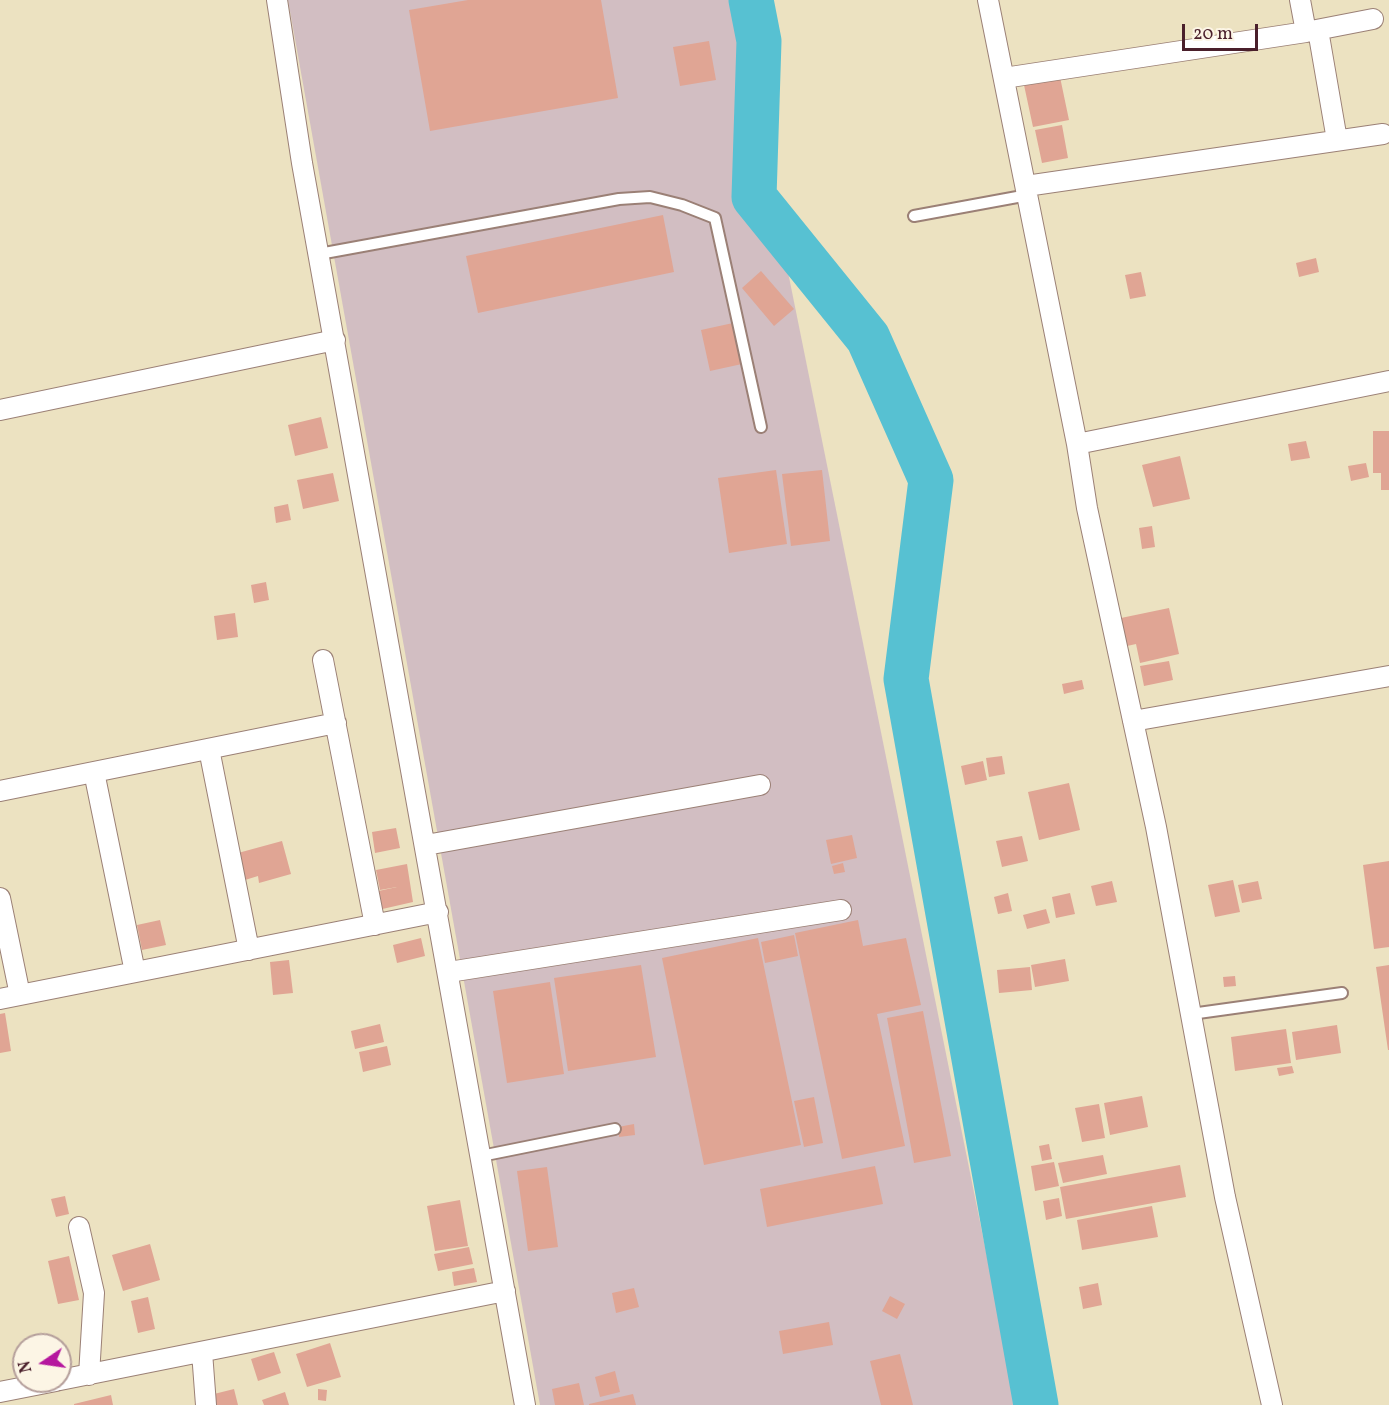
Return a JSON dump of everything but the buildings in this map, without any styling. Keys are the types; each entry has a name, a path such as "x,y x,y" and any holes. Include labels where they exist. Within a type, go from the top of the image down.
{"street":[{"path":"277,0 319,254 525,1405"},
{"path":"988,0 1077,444 1087,508 1133,721 1225,1197 1272,1405"},
{"path":"1300,0 1312,31 1337,140"},
{"path":"1004,78 1312,31 1373,19"},
{"path":"1027,190 1383,134"},
{"path":"0,410 335,340"},
{"path":"1077,444 1389,381"},
{"path":"323,660 375,925"},
{"path":"1133,721 1389,676"},
{"path":"0,791 336,723"},
{"path":"209,749 249,950"},
{"path":"94,772 135,972"},
{"path":"426,845 760,785"},
{"path":"0,898 20,995"},
{"path":"449,972 840,910"},
{"path":"0,999 438,912"},
{"path":"80,1227 94,1293 88,1375"},
{"path":"72,1378 505,1291"},
{"path":"202,1352 206,1405"}],"lane":[{"path":"914,216 1027,190"},
{"path":"319,254 619,198 650,197 682,205 715,218 761,427"},
{"path":"1191,1014 1342,993"},
{"path":"481,1156 615,1129"}],"shaded area":[{"path":"288,0 733,0 1017,1405 540,1405"}],"waterway":[{"path":"751,0 759,41 754,197 868,338 931,480 906,679 1036,1405"}]}
